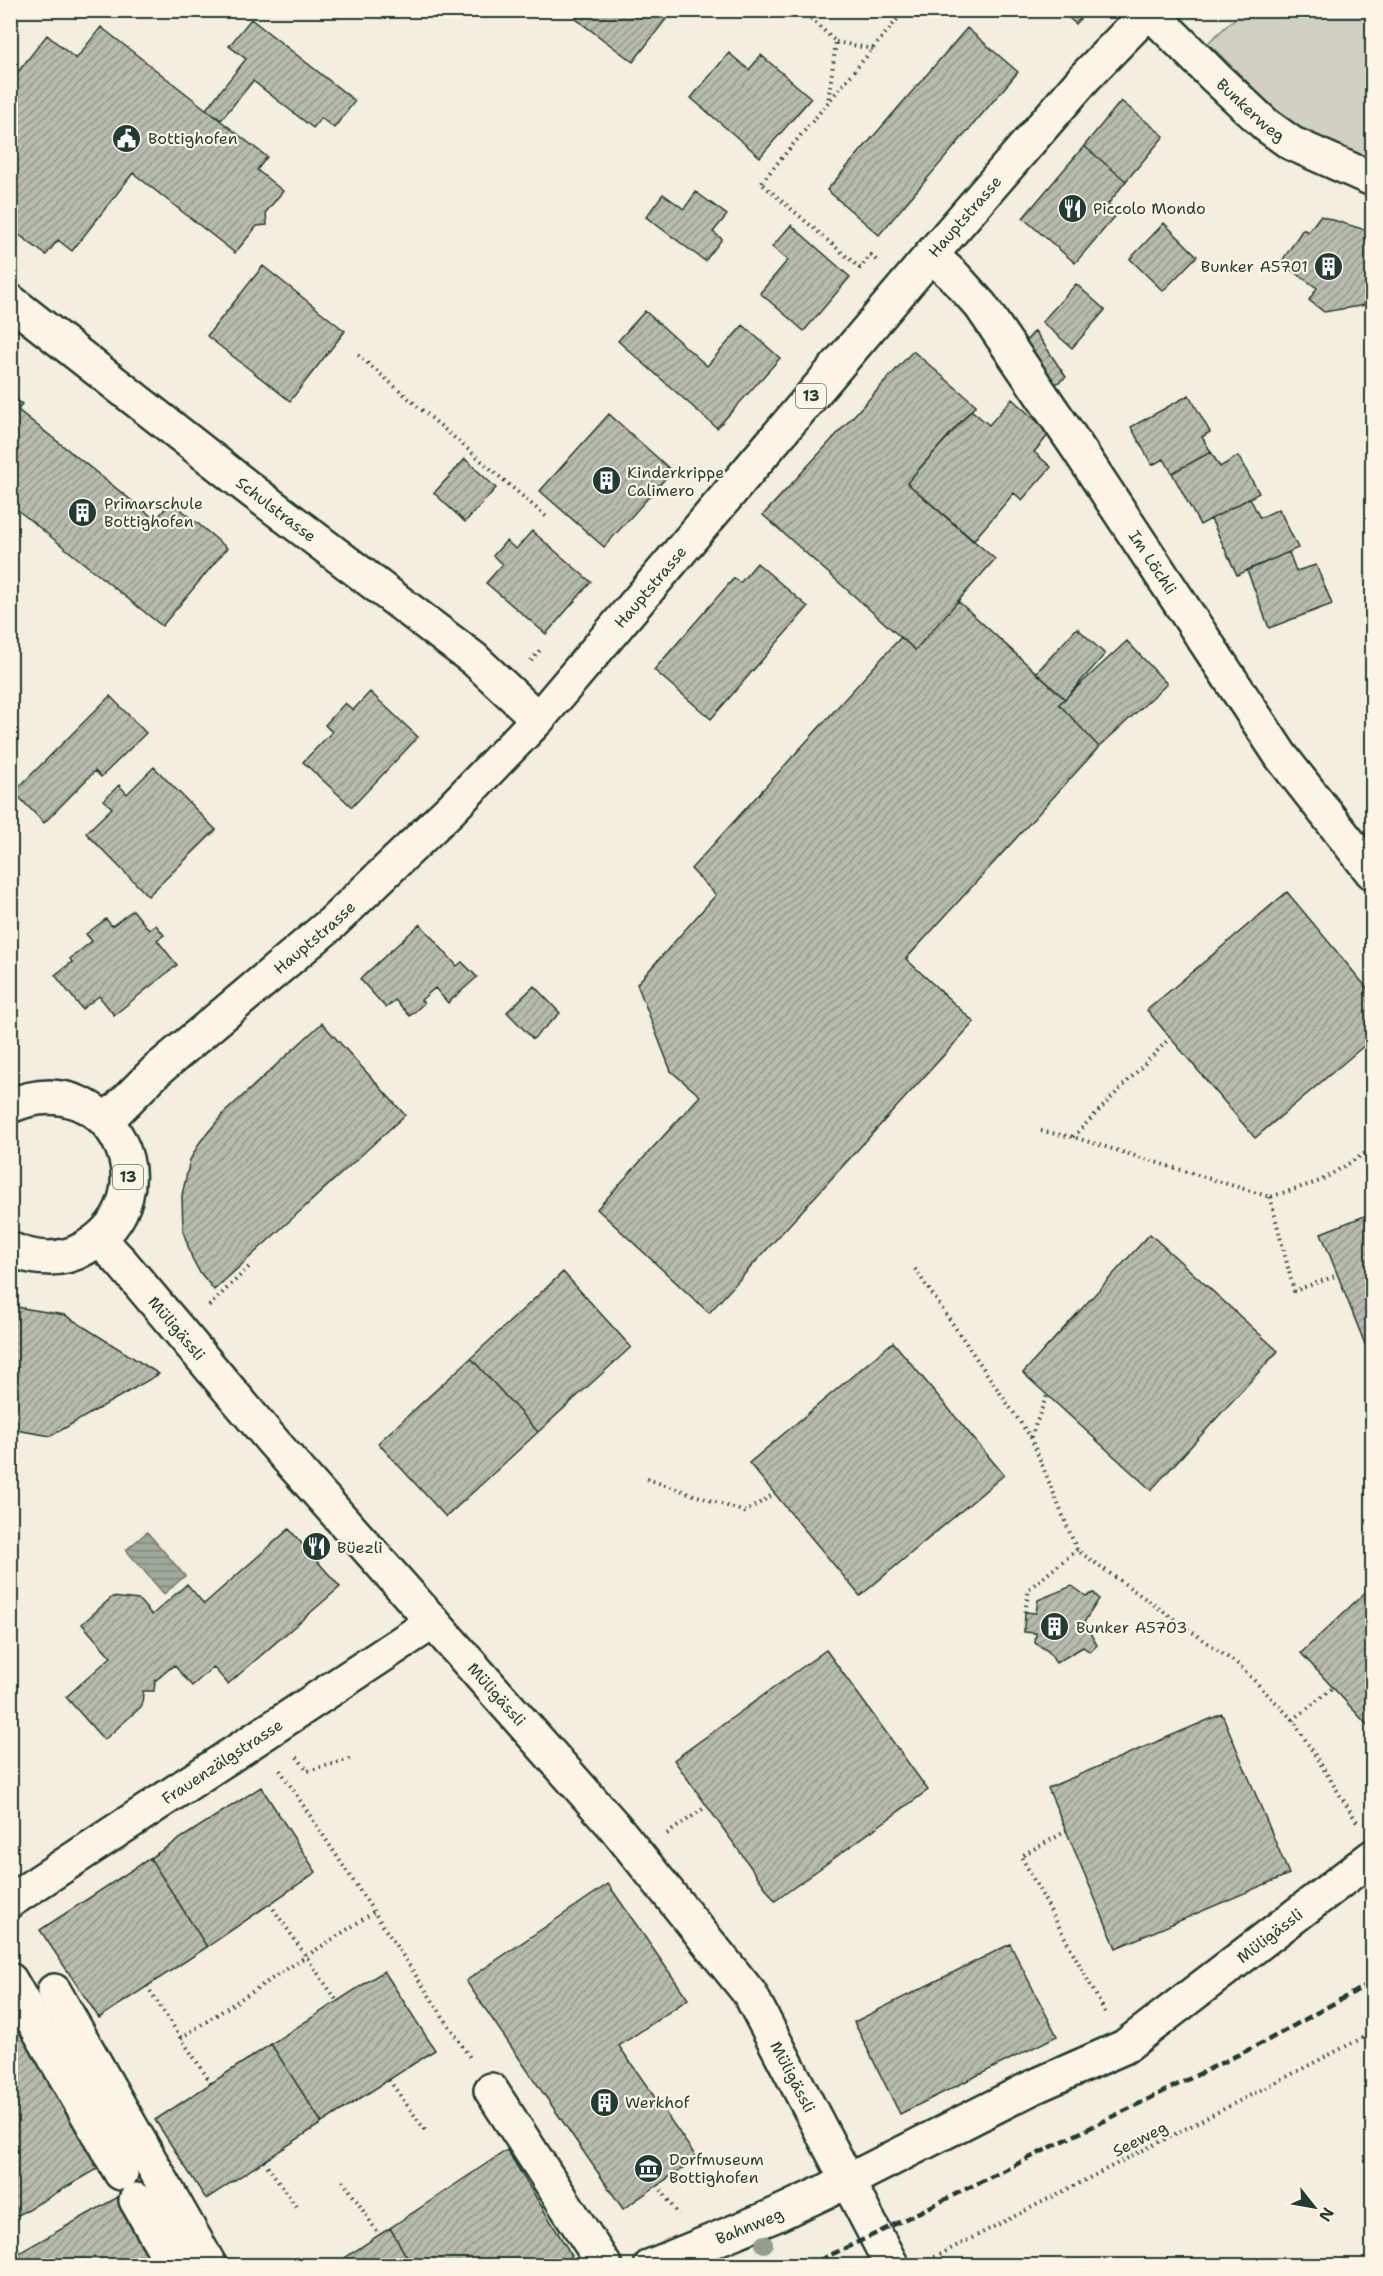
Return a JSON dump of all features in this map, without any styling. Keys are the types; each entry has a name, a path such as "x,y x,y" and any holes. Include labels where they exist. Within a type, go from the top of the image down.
{"street":[{"name":"Bunkerweg","path":"1150,11 1215,77 1266,124 1291,143 1372,179"},
{"name":"Hauptstrasse","path":"106,1121 156,1071 332,923 451,809 538,719 931,255 1086,76 1150,11"},
{"name":"Im Löchli","path":"931,255 981,306 1281,756 1372,872"},
{"name":"Schulstrasse","path":"10,301 251,490 474,659 538,719"},
{"name":"13","path":"10,1106 25,1100 47,1096 68,1099 89,1107 106,1121 121,1142 129,1168 127,1195 117,1219 100,1240 78,1253 52,1259 25,1256 10,1249"},
{"name":"Müligässli","path":"100,1240 283,1453 637,1855 750,1994 892,2265"},
{"name":"Frauenzälgstrasse","path":"10,1901 433,1622"},
{"name":"Müligässli","path":"848,2181 1033,2087 1124,2047 1372,1857"},
{"path":"10,1980 83,2121 121,2173"},
{"path":"54,1991 210,2265"},
{"path":"491,2090 605,2265"},
{"name":"Bahnweg","path":"651,2265 772,2216 848,2181"},
{"path":"136,2200 174,2265"}],"path":[{"path":"802,10 836,42 873,49"},
{"path":"884,266 871,255 860,268 761,183 905,10"},
{"path":"828,104 836,42"},
{"path":"358,355 549,519"},
{"path":"1073,1137 1170,1038"},
{"path":"1041,1131 1073,1137 1270,1197 1320,1181 1372,1149"},
{"path":"1270,1197 1294,1291 1338,1275"},
{"path":"216,1300 251,1264"},
{"path":"915,1269 1031,1438 1077,1550 1240,1665 1293,1720 1360,1828"},
{"path":"1031,1438 1047,1395"},
{"path":"647,1479 745,1512 774,1494"},
{"path":"1025,1612 1029,1589 1077,1550"},
{"path":"1293,1720 1333,1688"},
{"path":"259,1738 491,2090"},
{"path":"637,1855 707,1806"},
{"path":"1067,1831 1021,1856 1124,2047"},
{"path":"270,1904 337,2001"},
{"path":"181,2038 374,1912"},
{"path":"147,1986 211,2083"},
{"name":"Seeweg","path":"928,2260 1372,2033"},
{"path":"389,2079 425,2130"},
{"path":"264,2162 297,2208"},
{"path":"343,2180 379,2235"}],"shaded area":[{"path":"1243,11 1372,11 1372,166 1294,128 1208,43"},
{"path":"147,1532 185,1576 164,1594 126,1550"}],"building":[{"path":"582,10 673,10 633,62 576,19"},
{"path":"1059,10 1087,10 1076,24"},
{"path":"251,19 355,101 334,128 321,118 313,128 253,81 221,120 206,109 246,59 229,46"},
{"name":"Bottighofen","path":"101,27 267,157 257,170 283,191 266,212 267,225 257,226 235,253 133,173 72,251 58,240 46,255 10,228 10,82 47,35 76,59"},
{"path":"967,28 1018,72 879,235 827,190"},
{"path":"729,53 749,70 761,55 811,98 760,157 691,98"},
{"path":"1121,101 1164,136 1126,181 1084,146"},
{"name":"Piccolo Mondo","path":"1084,146 1126,181 1108,204 1118,213 1075,263 1023,218"},
{"path":"696,192 727,215 713,232 722,239 705,261 646,217 663,194 684,209"},
{"name":"Bunker A5701","path":"1320,216 1372,232 1372,310 1365,305 1324,312 1309,300 1317,288 1282,261 1303,229 1308,232"},
{"path":"1164,223 1197,256 1163,291 1130,259"},
{"path":"791,225 850,277 804,331 760,293 788,260 772,247"},
{"path":"263,266 345,331 290,401 207,336"},
{"path":"1076,284 1105,310 1072,348 1042,322"},
{"path":"645,311 707,366 743,325 780,358 717,428 618,341"},
{"path":"1035,331 1066,377 1053,386 1024,343"},
{"path":"913,351 976,405 907,483 995,559 915,650 763,515"},
{"name":"Primarschule Bottighofen","path":"10,395 22,404 18,410 156,520 171,501 227,548 162,626 10,504"},
{"path":"1189,395 1210,432 1202,437 1211,452 1172,473 1164,459 1152,465 1131,427"},
{"path":"1012,399 1050,433 1034,452 1051,467 1022,500 1014,493 973,541 907,483 971,410 989,425"},
{"name":"Kinderkrippe Calimero","path":"609,414 672,471 604,547 540,491"},
{"path":"1211,452 1220,467 1238,456 1259,493 1200,525 1172,473"},
{"path":"465,459 496,488 465,522 434,493"},
{"path":"1250,498 1260,518 1279,509 1298,548 1237,575 1211,519"},
{"path":"532,531 591,582 546,634 486,583 503,564 493,556 506,541 516,549"},
{"path":"1289,552 1296,571 1316,565 1332,604 1269,628 1247,570"},
{"path":"757,563 808,607 711,719 654,670 734,578 740,583"},
{"path":"958,601 1065,699 1059,704 1099,747 906,959 974,1022 709,1313 597,1209 700,1096 671,1071 637,984 716,895 691,869 901,637 915,650"},
{"path":"1077,628 1105,654 1065,699 1036,673"},
{"path":"1127,641 1167,684 1099,747 1059,704"},
{"path":"370,692 418,737 352,807 303,762 332,732 325,725 345,703 353,710"},
{"path":"110,696 146,733 101,777 95,771 44,823 14,792"},
{"path":"154,767 216,830 148,896 86,833 112,808 104,800 119,785 127,794"},
{"path":"1287,892 1372,994 1372,1039 1255,1138 1147,1010"},
{"path":"133,910 149,930 156,925 164,935 157,940 177,965 114,1015 99,996 82,1009 55,975 72,962 70,959 92,941 86,934 106,919 112,926"},
{"path":"420,924 457,966 462,962 477,977 448,1003 435,988 421,1000 424,1003 410,1016 395,1000 386,1008 360,979"},
{"path":"534,986 560,1013 533,1039 507,1012"},
{"path":"322,1023 405,1115 214,1290 192,1258 183,1231 182,1195 190,1160 200,1142 224,1113"},
{"path":"1372,1213 1372,1362 1321,1233"},
{"path":"1150,1234 1278,1351 1151,1490 1023,1373"},
{"path":"563,1272 631,1347 538,1432 471,1358"},
{"path":"10,1306 65,1315 159,1374 51,1436 10,1429"},
{"path":"893,1342 1004,1475 860,1596 749,1463"},
{"path":"471,1358 538,1432 446,1517 378,1443"},
{"path":"289,1529 340,1587 228,1684 213,1667 192,1686 174,1665 155,1681 154,1691 143,1691 142,1706 104,1740 66,1697 111,1657 82,1624 112,1597 139,1600 152,1615 187,1584 204,1604"},
{"name":"Bunker A5703","path":"1072,1586 1086,1596 1094,1593 1099,1599 1084,1622 1097,1645 1090,1652 1083,1647 1056,1663 1048,1651 1035,1643 1036,1633 1024,1632 1025,1612 1036,1613 1038,1600"},
{"path":"1372,1586 1372,1730 1301,1653"},
{"path":"826,1650 928,1790 775,1901 674,1760"},
{"path":"1222,1714 1289,1874 1116,1948 1048,1788"},
{"path":"261,1787 316,1872 207,1947 150,1858"},
{"path":"150,1858 207,1947 99,2018 40,1930"},
{"name":"Werkhof","path":"608,1884 688,1999 619,2046 697,2158 623,2209 466,1981"},
{"path":"1010,1944 1057,2036 900,2114 854,2022"},
{"path":"384,1971 435,2050 322,2123 271,2044"},
{"path":"10,2005 101,2167 10,2220"},
{"path":"271,2044 322,2123 206,2199 155,2120"},
{"path":"507,2150 572,2256 548,2266 412,2266 390,2228"},
{"path":"118,2197 156,2266 13,2266 10,2258"},
{"path":"390,2228 412,2266 333,2266 379,2235"}],"railway":[{"path":"807,2266 1268,2040 1372,1982"}],"place":[{"name":"Bottighofen","path":"127,138"},
{"name":"Piccolo Mondo","path":"1072,208"},
{"name":"Bunker A5701","path":"1329,266"},
{"name":"Kinderkrippe Calimero","path":"606,481"},
{"name":"Primarschule Bottighofen","path":"83,512"},
{"name":"Büezli","path":"316,1547"},
{"name":"Bunker A5703","path":"1055,1627"},
{"name":"Werkhof","path":"604,2102"},
{"name":"Dorfmuseum Bottighofen","path":"648,2168"}]}
